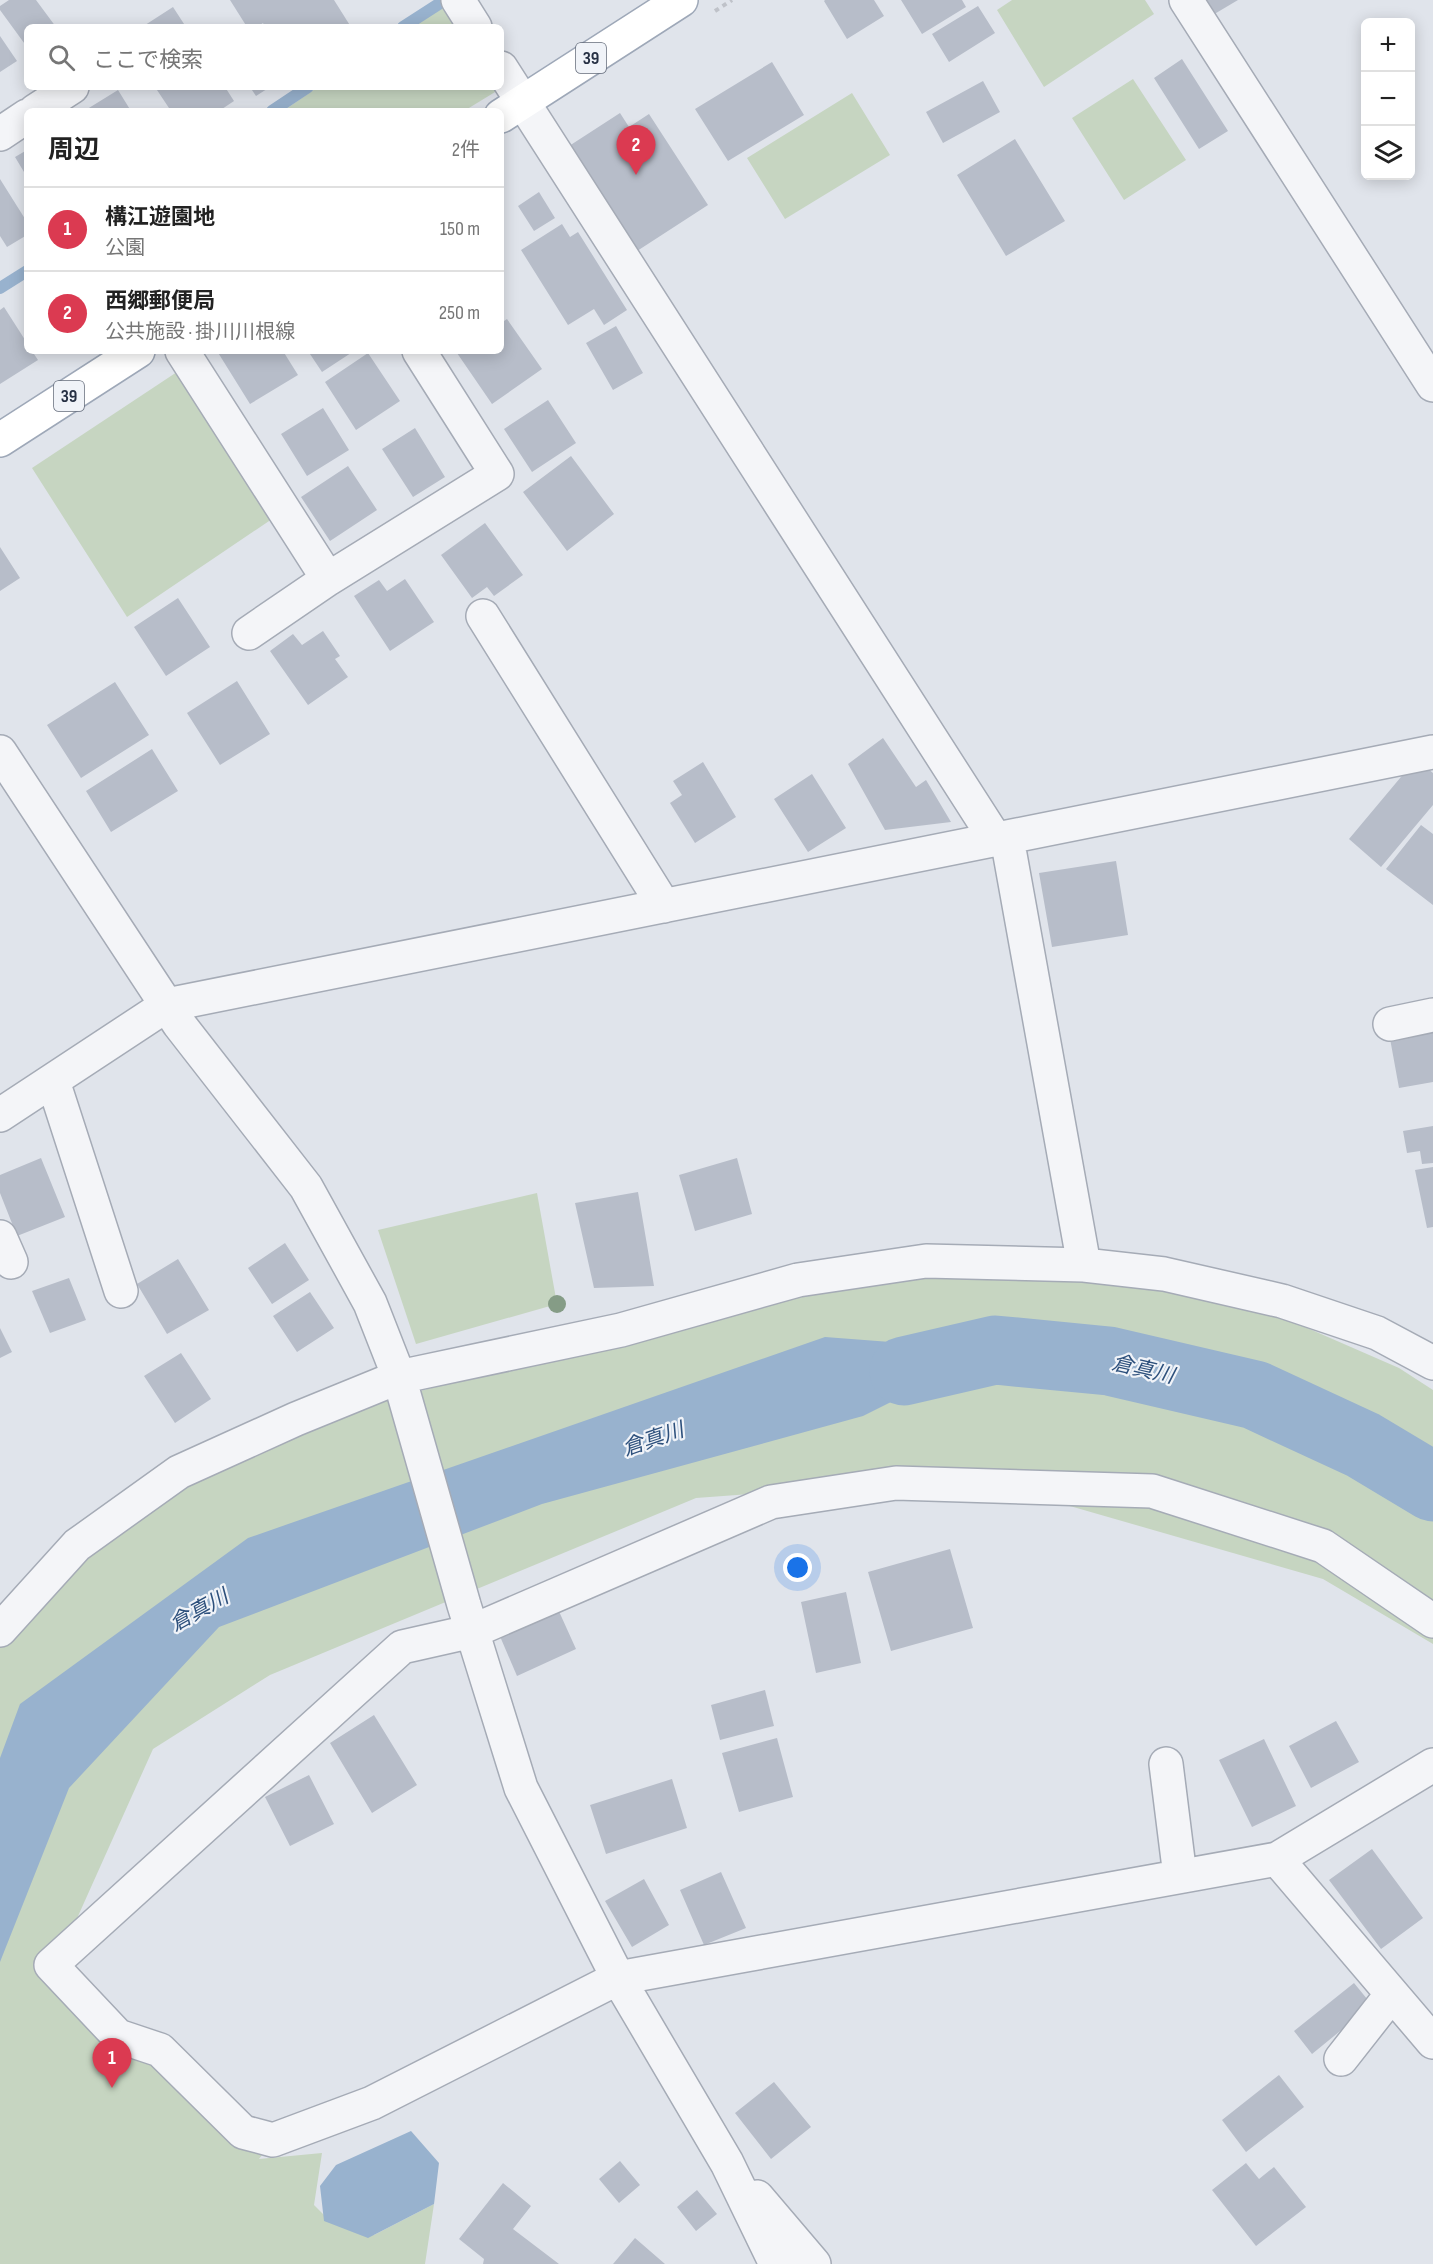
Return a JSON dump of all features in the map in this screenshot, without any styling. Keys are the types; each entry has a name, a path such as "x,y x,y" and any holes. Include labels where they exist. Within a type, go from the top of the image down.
{"main road":[{"name":"39","path":"512,109 681,0"},
{"name":"39","path":"2,433 133,354"}],"street":[{"path":"1186,0 1433,385"},
{"path":"504,79 512,109 1001,839 1084,1265"},
{"path":"40,108 67,90"},
{"path":"0,134 24,118"},
{"path":"184,354 328,579"},
{"path":"249,633 328,579 497,474 421,354"},
{"path":"483,616 664,906"},
{"path":"0,752 179,1024 306,1186 370,1303 402,1389 521,1788 618,1978 727,2163 776,2264"},
{"path":"0,1115 167,1005 1433,752"},
{"path":"1390,1024 1433,1015"},
{"path":"52,1081 121,1291"},
{"path":"0,1630 77,1545 179,1472 297,1419 798,1280 926,1261 1084,1265 1164,1274 1282,1301 1377,1333 1433,1363"},
{"path":"1433,1621 1323,1546 1152,1491 896,1483 771,1502 469,1618 402,1647 51,1965 118,2036 160,2050 243,2132 273,2140 372,2103 618,1978 1277,1858 1433,1765"},
{"path":"1166,1764 1180,1876"},
{"path":"1277,1858 1432,2038"},
{"path":"1341,2059 1392,1994"},
{"path":"727,2163 814,2264"}],"green space":[{"path":"1012,0 1145,0 1154,14 1044,87 997,10"},
{"path":"439,4 454,24 409,24"},
{"path":"1133,79 1186,160 1124,200 1072,118"},
{"path":"314,90 498,90 469,108 287,108"},
{"path":"852,93 890,155 785,219 747,158"},
{"path":"180,370 272,519 127,617 32,468"},
{"path":"537,1193 557,1304 416,1344 378,1230"},
{"path":"900,1264 1204,1283 1399,1368 1433,1390 1433,1644 1323,1579 973,1478 696,1498 270,1675 153,1749 48,1983 273,2140 259,2159 322,2153 314,2205 332,2223 374,2235 434,2204 425,2264 0,2264 0,1623 82,1540 318,1418"}],"water":[{"path":"825,1337 995,1350 863,1416 542,1504 219,1627 69,1788 0,1962 0,1758 20,1704 248,1538"},
{"path":"1365,1427 1433,1468 1433,1498 1363,1445"},
{"path":"411,2131 439,2163 434,2204 368,2238 324,2221 320,2186 336,2165"}],"building":[{"path":"9,0 36,0 54,24 24,24 24,43 0,10 0,6"},
{"path":"230,0 334,0 349,24 263,23 245,24"},
{"path":"825,0 874,0 884,16 847,39"},
{"path":"901,0 962,0 966,7 922,34"},
{"path":"1194,0 1238,0 1206,19"},
{"path":"978,6 995,33 949,62 932,34"},
{"path":"173,7 184,24 147,24"},
{"path":"0,36 17,61 0,72"},
{"path":"1182,59 1228,131 1199,149 1154,78"},
{"path":"772,62 804,115 728,161 695,109"},
{"path":"983,81 1000,112 943,143 926,112"},
{"path":"118,90 129,108 89,108"},
{"path":"157,90 227,90 234,101 224,108 169,108"},
{"path":"252,90 265,90 256,96"},
{"path":"620,113 629,127 649,114 708,205 634,253 566,148"},
{"path":"1015,139 1065,221 1006,256 957,175"},
{"path":"24,152 24,172 15,157"},
{"path":"0,179 24,217 24,237 7,247 0,236"},
{"path":"539,192 555,218 534,231 518,206"},
{"path":"562,224 570,237 578,232 627,310 604,325 594,309 568,325 521,250"},
{"path":"4,307 24,338 24,354 34,354 38,360 0,384 0,310"},
{"path":"507,319 542,369 492,404 458,354 504,354 504,321"},
{"path":"616,326 643,373 613,390 586,343"},
{"path":"219,354 285,354 298,375 250,404"},
{"path":"310,354 349,354 322,372"},
{"path":"369,354 400,401 356,430 325,382"},
{"path":"548,400 576,443 532,472 504,429"},
{"path":"323,408 349,450 307,476 281,434"},
{"path":"415,428 445,477 413,497 382,449"},
{"path":"571,456 614,514 567,551 523,492"},
{"path":"348,466 377,510 330,541 301,497"},
{"path":"485,523 523,575 494,596 487,587 472,598 441,555"},
{"path":"0,547 20,578 0,591"},
{"path":"405,579 434,622 390,651 354,596 379,580 387,591"},
{"path":"178,598 210,647 166,676 134,627"},
{"path":"323,631 340,656 335,659 348,677 308,705 270,651 293,634 302,645"},
{"path":"237,681 270,734 220,765 187,713"},
{"path":"115,682 149,735 81,778 47,725"},
{"path":"883,738 916,787 926,780 951,822 885,830 848,764"},
{"path":"152,749 178,791 111,832 86,791"},
{"path":"1416,759 1433,773 1433,805 1381,867 1349,839"},
{"path":"703,762 736,817 695,843 670,803 682,795 673,781"},
{"path":"812,774 846,828 808,852 774,799"},
{"path":"1421,825 1433,834 1433,905 1386,869"},
{"path":"1116,861 1128,935 1052,947 1039,873"},
{"path":"1433,1031 1433,1082 1399,1088 1389,1033"},
{"path":"1433,1126 1433,1163 1422,1164 1420,1151 1407,1153 1403,1131"},
{"path":"41,1158 65,1217 17,1236 0,1193 0,1175"},
{"path":"737,1158 752,1214 695,1231 679,1175"},
{"path":"1433,1167 1433,1227 1427,1228 1415,1170"},
{"path":"638,1192 654,1286 594,1288 575,1203"},
{"path":"285,1243 309,1280 272,1304 248,1268"},
{"path":"178,1259 209,1310 167,1334 137,1284"},
{"path":"69,1278 86,1320 50,1333 32,1291"},
{"path":"310,1292 334,1328 297,1352 273,1316"},
{"path":"0,1328 12,1352 0,1358"},
{"path":"181,1353 211,1399 175,1423 144,1376"},
{"path":"950,1549 973,1628 891,1651 868,1572"},
{"path":"846,1592 861,1663 816,1673 801,1602"},
{"path":"557,1607 576,1649 517,1676 499,1634"},
{"path":"765,1690 774,1726 720,1740 711,1705"},
{"path":"374,1715 417,1785 372,1813 330,1743"},
{"path":"1336,1721 1359,1762 1311,1788 1289,1746"},
{"path":"777,1738 793,1797 739,1812 722,1753"},
{"path":"1264,1739 1296,1806 1252,1827 1219,1760"},
{"path":"309,1775 334,1824 290,1846 265,1797"},
{"path":"672,1779 687,1828 606,1854 590,1805"},
{"path":"1372,1849 1423,1918 1381,1949 1329,1880"},
{"path":"721,1872 746,1928 704,1945 680,1890"},
{"path":"644,1879 669,1925 632,1947 605,1901"},
{"path":"1354,1983 1372,2005 1312,2054 1294,2031"},
{"path":"1279,2075 1304,2107 1246,2152 1222,2120"},
{"path":"774,2082 811,2127 771,2159 735,2113"},
{"path":"620,2161 640,2185 619,2203 599,2179"},
{"path":"1246,2163 1259,2179 1274,2167 1306,2207 1256,2246 1212,2190"},
{"path":"503,2183 531,2206 513,2229 559,2264 483,2264 484,2259 459,2239"},
{"path":"697,2190 717,2214 696,2231 677,2207"},
{"path":"635,2238 665,2264 613,2264"}],"waterway":[{"path":"408,24 445,0"},
{"path":"276,108 304,90"},
{"path":"0,288 24,273"},
{"name":"倉真川","path":"904,1371 995,1350 1109,1361 1255,1395 1363,1445 1433,1487"}],"place":[{"name":"西郷郵便局","path":"636,175"},
{"name":"構江遊園地","path":"112,2088"}]}
